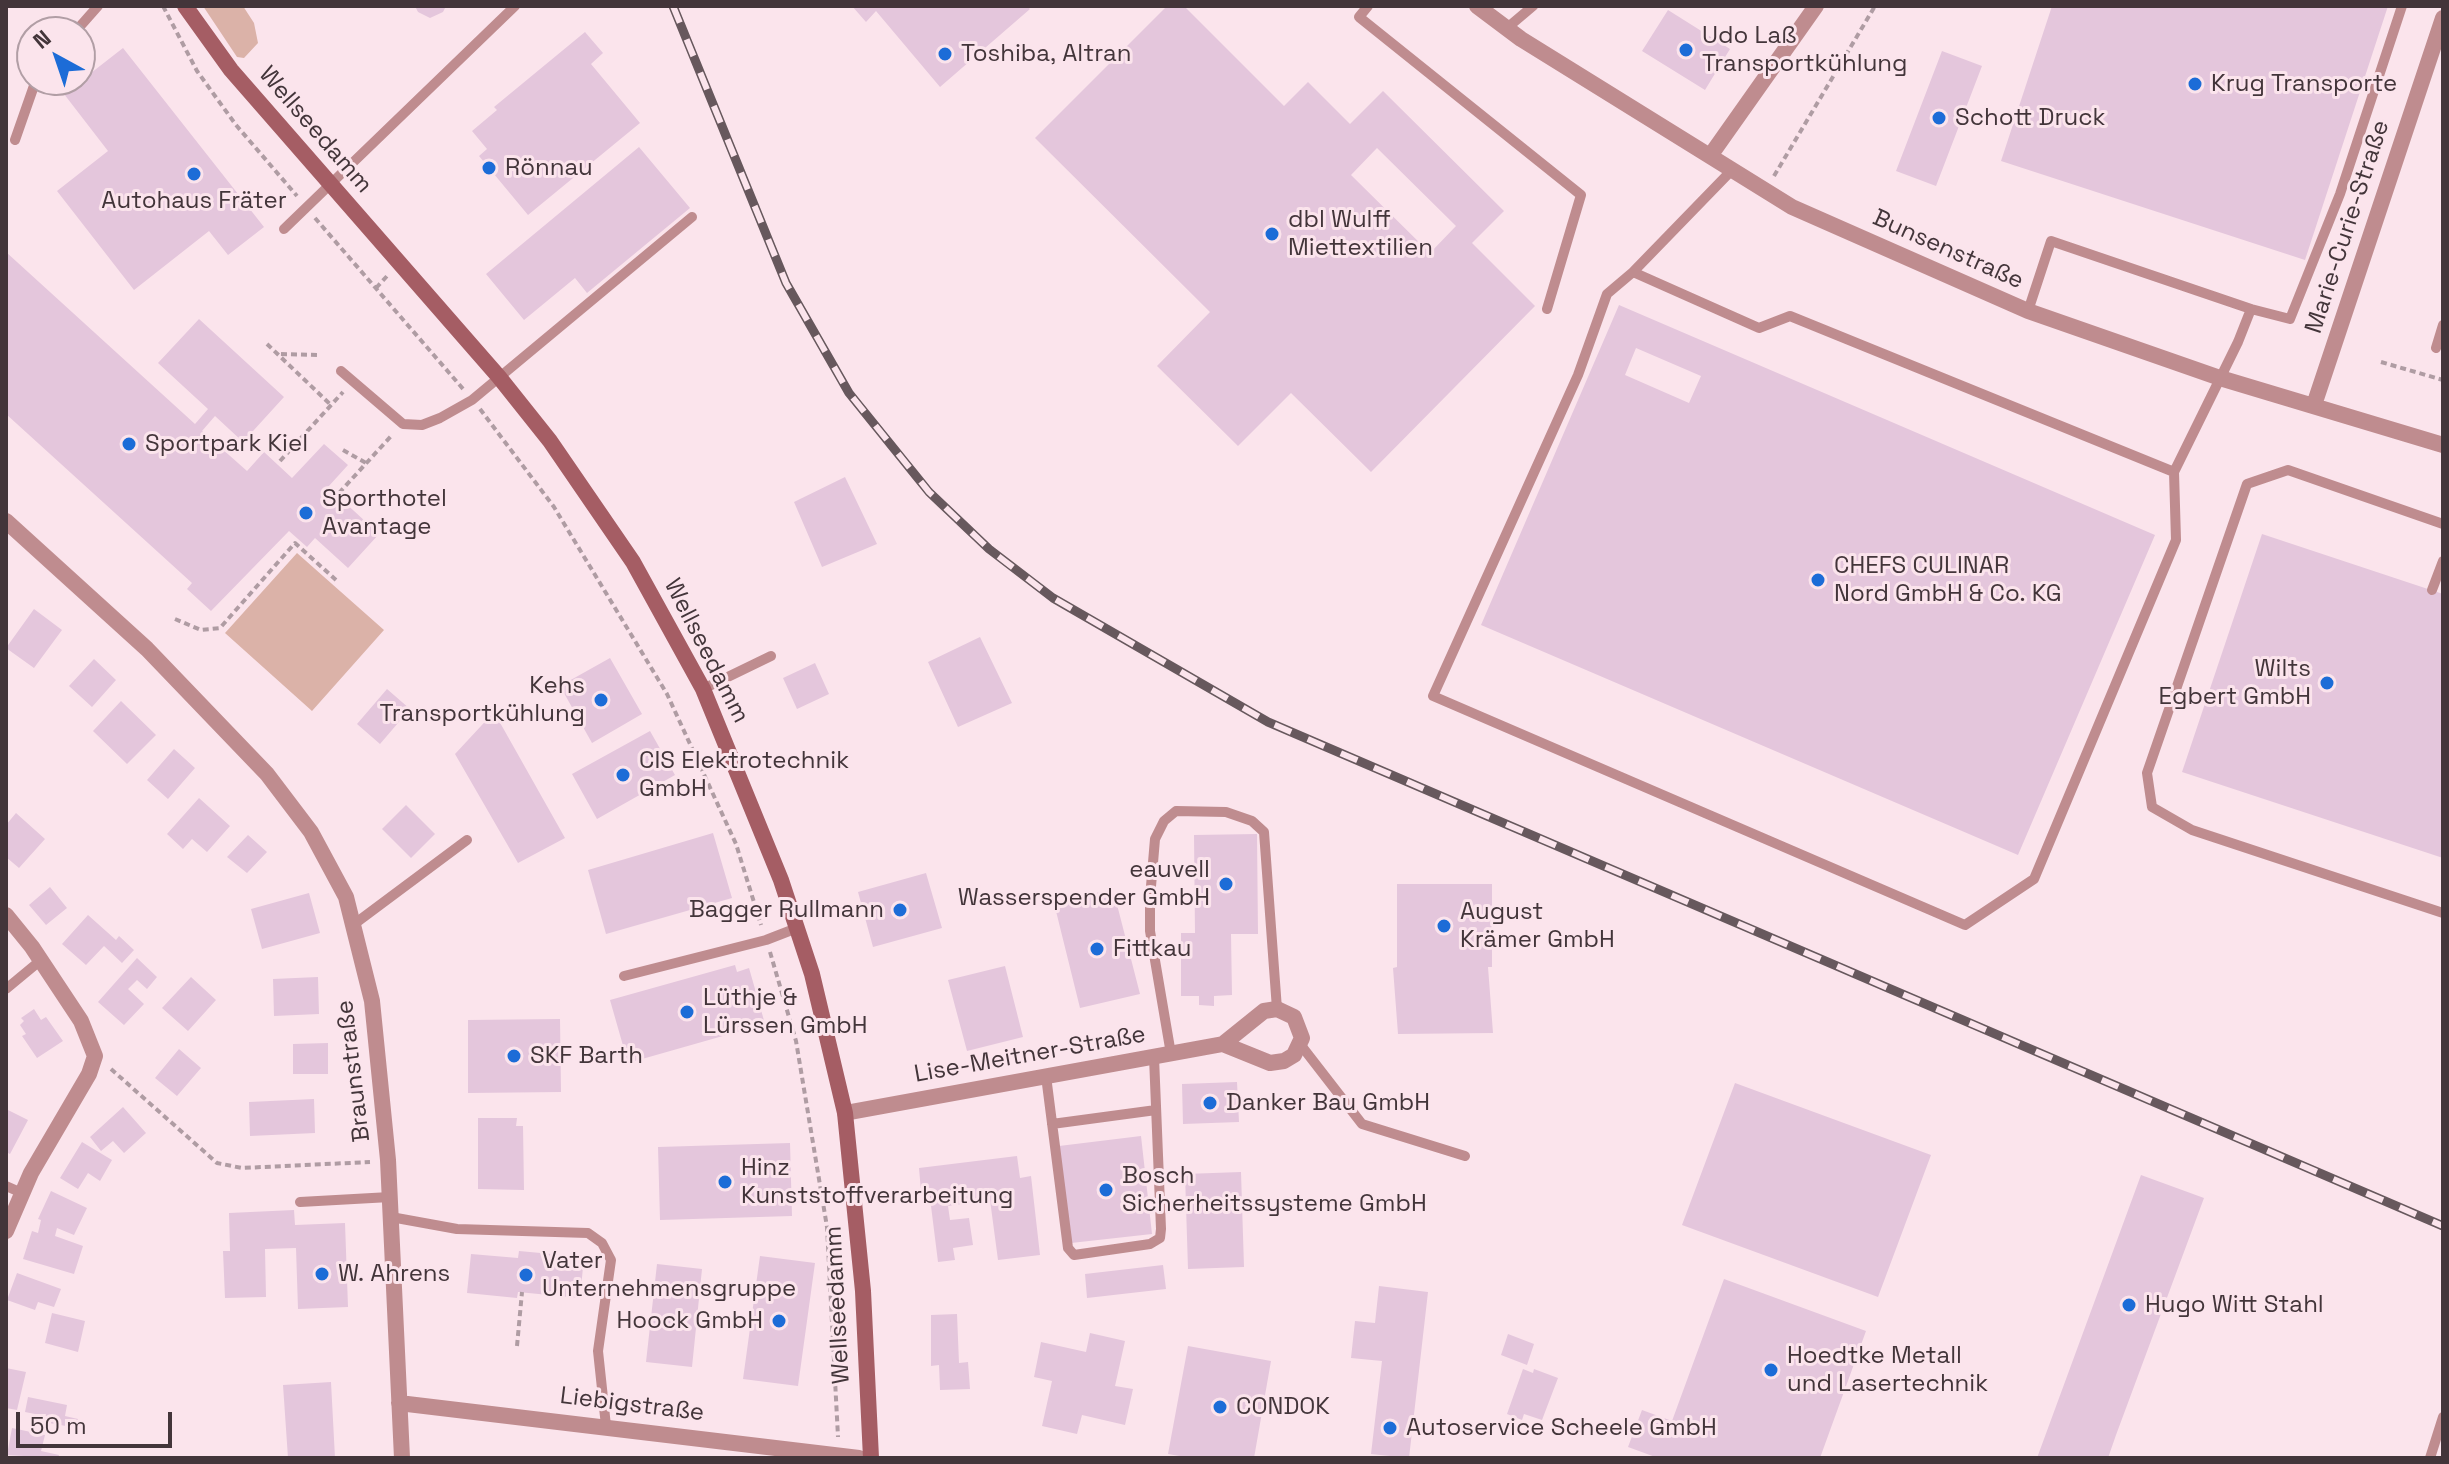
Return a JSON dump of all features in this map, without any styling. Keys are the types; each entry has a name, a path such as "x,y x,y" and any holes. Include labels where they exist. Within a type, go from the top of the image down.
{"main road":[{"name":"Wellseedamm","path":"185,6 231,70 499,377 550,441 618,540 703,689 781,880 797,928 845,1113 862,1277 871,1458"}],"street":[{"name":"Bunsenstraße","path":"1477,6 1764,192 1792,207 2028,311 2220,378 2443,445"},
{"path":"1710,156 1816,6"},
{"name":"Marie-Curie-Straße","path":"2314,405 2443,18"},
{"name":"Braunstraße","path":"6,521 147,649 267,774 311,832 346,897 372,1001 388,1160 402,1458"},
{"path":"6,915 41,960 81,1021 95,1056 89,1074 22,1193 6,1231"},
{"path":"1223,1044 1270,1063 1284,1061 1294,1055 1300,1044 1294,1017 1277,1009"},
{"name":"Lise-Meitner-Straße","path":"845,1113 1223,1044 1264,1011 1277,1009"},
{"name":"Liebigstraße","path":"399,1403 859,1458"}],"lane":[{"path":"284,229 515,6"},
{"path":"1368,6 1359,17 1581,195 1547,309"},
{"path":"1507,28 1533,6"},
{"path":"2028,311 2051,241 2251,309 2290,319 2340,194 2402,6"},
{"path":"15,140 30,96"},
{"path":"1732,170 1633,272 1607,294 1578,375 1433,696 1965,925 2034,879 2176,540 2174,472 2251,309"},
{"path":"341,371 403,424 422,425 472,400 692,217"},
{"path":"1633,272 1759,328 1790,316 2174,472"},
{"path":"2436,348 2443,325"},
{"path":"2443,524 2288,470 2247,484 2147,773 2152,807 2192,830 2443,913"},
{"path":"2432,590 2443,561"},
{"path":"703,689 771,656"},
{"path":"1171,1054 1150,931 1150,898 1155,839 1164,821 1176,811 1226,812 1252,821 1264,832 1277,1009"},
{"path":"353,925 467,840"},
{"path":"624,976 766,940 797,928"},
{"path":"6,989 41,960"},
{"path":"1300,1044 1362,1124 1465,1156"},
{"path":"1046,1076 1068,1248 1074,1255 1135,1246 1160,1238 1154,1057"},
{"path":"1052,1124 1156,1110"},
{"path":"6,1186 22,1193"},
{"path":"300,1202 390,1197"},
{"path":"391,1217 457,1229 588,1233 602,1243 611,1260 598,1351 599,1391 606,1426"},
{"path":"2430,1458 2443,1417"}],"path":[{"path":"163,6 197,71 236,125 472,400 554,507 667,694 736,844 796,1041 827,1227 839,1408 837,1454"},
{"path":"1764,192 1875,6"},
{"path":"267,344 332,406"},
{"path":"279,354 317,355"},
{"path":"2381,362 2443,380"},
{"path":"280,461 353,381"},
{"path":"339,493 403,424"},
{"path":"343,450 366,463"},
{"path":"175,619 201,630 220,628 295,543 336,580"},
{"path":"95,1056 217,1163 242,1168 388,1160"},
{"path":"517,1346 522,1292"}],"shaded area":[{"path":"203,6 243,6 254,23 258,43 244,58 237,57"},
{"path":"297,553 384,630 312,711 225,633"}],"building":[{"path":"415,6 446,6 443,12 430,18 418,12"},
{"name":"Toshiba, Altran","path":"852,6 1027,6 1030,9 940,87 876,11 866,22"},
{"name":"dbl Wulff Miettextilien","path":"1167,6 1184,6 1284,106 1308,82 1350,124 1383,91 1504,211 1472,243 1535,306 1371,472 1291,393 1238,446 1157,366 1210,312 1035,138","holes":["1377,148 1456,226 1430,253 1351,175"]},
{"name":"Krug Transporte","path":"2052,6 2388,6 2305,260 2001,161"},
{"name":"Udo Laß Transportkühlung","path":"1668,10 1730,49 1705,90 1642,51"},
{"path":"585,32 603,53 591,64 640,123 528,215 479,156 487,149 472,131 497,110 494,107"},
{"path":"123,48 264,227 228,255 209,231 134,290 57,191 108,151 66,96 96,96 96,69"},
{"name":"Schott Druck","path":"1942,51 1982,66 1936,186 1896,171"},
{"path":"639,147 690,208 587,293 575,278 524,320 486,274"},
{"path":"6,252 195,424 208,409 158,363 199,319 284,397 243,442 215,416 202,431 247,471 264,452 292,478 324,444 348,465 328,487 379,534 348,568 315,538 307,547 289,531 211,611 187,589 192,583 6,414"},
{"name":"CHEFS CULINAR Nord GmbH & Co. KG","path":"1619,305 2155,535 2018,855 1481,625","holes":["1636,348 1701,376 1689,403 1625,375"]},
{"path":"845,477 877,544 822,567 794,502"},
{"name":"Wilts Egbert GmbH","path":"2262,534 2443,594 2443,858 2182,772"},
{"path":"34,609 62,630 34,668 6,648"},
{"path":"980,637 1012,703 958,727 928,662"},
{"name":"Kehs Transportkühlung","path":"610,658 642,714 592,743 560,686"},
{"path":"94,659 116,680 92,707 69,686"},
{"path":"815,663 829,694 797,709 783,678"},
{"path":"387,689 410,709 380,744 357,724"},
{"path":"121,701 156,735 127,764 93,731"},
{"path":"494,712 565,838 518,863 455,754"},
{"name":"CIS Elektrotechnik GmbH","path":"650,731 675,775 597,819 572,774"},
{"path":"174,749 195,768 168,799 147,780"},
{"path":"199,798 230,826 207,852 192,839 183,849 167,834"},
{"path":"406,805 435,834 411,858 382,829"},
{"path":"16,813 45,839 19,868 6,857 6,825"},
{"path":"713,833 732,898 606,934 588,870"},
{"name":"eauvell Wasserspender GmbH","path":"1257,834 1258,934 1231,934 1232,995 1214,996 1214,1006 1199,1005 1199,996 1181,996 1181,933 1195,933 1194,835"},
{"path":"248,835 267,852 247,873 227,857"},
{"name":"Bagger Rullmann","path":"926,873 942,928 873,947 858,892"},
{"name":"August Krämer GmbH","path":"1397,884 1492,884 1492,967 1488,967 1493,1033 1398,1034 1393,968 1397,967"},
{"path":"50,887 67,908 46,925 29,905"},
{"name":"Fittkau","path":"1113,889 1140,994 1080,1008 1054,903"},
{"path":"309,893 320,933 262,949 251,909"},
{"path":"88,915 116,940 119,936 134,950 122,963 104,946 86,965 62,944"},
{"path":"137,958 157,977 147,989 137,980 128,989 144,1004 124,1025 98,1002"},
{"name":"Lüthje & Lürssen GmbH","path":"735,965 737,972 749,968 765,1024 628,1063 610,1000"},
{"path":"1005,966 1023,1037 967,1051 948,980"},
{"path":"191,977 216,1000 188,1031 162,1008"},
{"path":"318,977 319,1014 274,1016 273,979"},
{"path":"34,1009 41,1020 46,1017 63,1041 37,1058 22,1036 26,1034 20,1025 24,1021 21,1018"},
{"name":"SKF Barth","path":"560,1019 561,1092 468,1093 468,1020"},
{"path":"328,1043 328,1074 293,1074 293,1044"},
{"path":"179,1049 201,1068 177,1096 155,1078"},
{"name":"Danker Bau GmbH","path":"1237,1082 1239,1122 1183,1124 1182,1084"},
{"path":"1735,1083 1931,1155 1878,1297 1682,1225"},
{"path":"314,1099 315,1133 250,1136 249,1102"},
{"path":"123,1107 146,1133 124,1153 113,1141 101,1151 90,1137"},
{"path":"6,1109 28,1120 10,1154 6,1152"},
{"path":"478,1118 517,1118 516,1126 523,1126 524,1190 478,1189"},
{"name":"Bosch Sicherheitssysteme GmbH","path":"1141,1136 1152,1234 1071,1243 1059,1146"},
{"path":"82,1142 112,1160 100,1181 88,1173 78,1189 60,1178"},
{"name":"Hinz Kunststoffverarbeitung","path":"790,1143 792,1216 660,1220 658,1147"},
{"path":"1017,1156 1020,1178 1031,1176 1040,1255 998,1260 990,1200 948,1206 950,1220 969,1218 973,1245 953,1248 955,1260 938,1262 929,1190 921,1191 919,1168"},
{"path":"1241,1172 1244,1267 1188,1269 1185,1174"},
{"name":"Hugo Witt Stahl","path":"2141,1175 2204,1198 2108,1458 2037,1458"},
{"path":"51,1191 87,1208 74,1235 57,1228 55,1236 83,1246 74,1274 23,1259 32,1231 38,1233 41,1220 38,1219"},
{"name":"W. Ahrens","path":"294,1210 295,1225 345,1223 348,1307 298,1309 296,1248 265,1249 266,1297 225,1298 223,1251 230,1251 229,1213"},
{"name":"Vater Unternehmensgruppe","path":"519,1251 584,1257 580,1298 518,1292 517,1298 467,1293 471,1254 518,1258"},
{"name":"Hoock GmbH","path":"760,1256 815,1263 798,1386 743,1379"},
{"path":"657,1264 702,1269 692,1367 646,1362"},
{"path":"1163,1265 1166,1289 1087,1298 1085,1274"},
{"path":"17,1273 61,1289 54,1307 38,1302 35,1310 7,1300"},
{"name":"Hoedtke Metall und Lasertechnik","path":"1724,1279 1866,1331 1820,1458 1658,1458 1628,1447 1642,1410 1672,1421"},
{"path":"1379,1286 1428,1292 1409,1458 1371,1454 1382,1361 1351,1358 1355,1321 1375,1323"},
{"path":"52,1313 85,1321 78,1352 45,1343"},
{"path":"957,1314 959,1363 968,1362 970,1389 940,1390 939,1365 931,1366 931,1315"},
{"path":"1090,1333 1125,1341 1115,1386 1133,1389 1125,1425 1082,1415 1077,1434 1042,1426 1052,1381 1034,1377 1041,1342 1086,1352"},
{"path":"1508,1334 1534,1344 1527,1365 1501,1355"},
{"name":"CONDOK","path":"1188,1346 1271,1361 1254,1458 1191,1458 1168,1454"},
{"path":"6,1368 26,1372 17,1410 6,1408"},
{"path":"1523,1369 1533,1373 1534,1369 1558,1378 1542,1420 1524,1414 1522,1420 1507,1414"},
{"path":"331,1382 335,1458 288,1458 283,1385"},
{"path":"28,1397 67,1405 65,1416 78,1419 77,1428 49,1423 50,1417 25,1412"},
{"path":"12,1428 45,1435 41,1451 59,1455 58,1458 7,1455"}],"railway":[{"path":"673,6 786,283 849,393 929,492 989,549 1053,598 1268,722 2443,1226"}],"place":[{"name":"Udo Laß Transportkühlung","path":"1686,50"},
{"name":"Toshiba, Altran","path":"945,54"},
{"name":"Krug Transporte","path":"2195,84"},
{"name":"Schott Druck","path":"1939,118"},
{"name":"Rönnau","path":"489,168"},
{"name":"Autohaus Fräter","path":"194,174"},
{"name":"dbl Wulff Miettextilien","path":"1272,234"},
{"name":"Sportpark Kiel","path":"129,444"},
{"name":"Sporthotel Avantage","path":"306,513"},
{"name":"CHEFS CULINAR Nord GmbH & Co. KG","path":"1818,580"},
{"name":"Wilts Egbert GmbH","path":"2327,683"},
{"name":"Kehs Transportkühlung","path":"601,700"},
{"name":"CIS Elektrotechnik GmbH","path":"623,775"},
{"name":"eauvell Wasserspender GmbH","path":"1226,884"},
{"name":"Bagger Rullmann","path":"900,910"},
{"name":"August Krämer GmbH","path":"1444,926"},
{"name":"Fittkau","path":"1097,949"},
{"name":"Lüthje & Lürssen GmbH","path":"687,1012"},
{"name":"SKF Barth","path":"514,1056"},
{"name":"Danker Bau GmbH","path":"1210,1103"},
{"name":"Hinz Kunststoffverarbeitung","path":"725,1182"},
{"name":"Bosch Sicherheitssysteme GmbH","path":"1106,1190"},
{"name":"W. Ahrens","path":"322,1274"},
{"name":"Vater Unternehmensgruppe","path":"526,1275"},
{"name":"Hugo Witt Stahl","path":"2129,1305"},
{"name":"Hoock GmbH","path":"779,1321"},
{"name":"Hoedtke Metall und Lasertechnik","path":"1771,1370"},
{"name":"CONDOK","path":"1220,1407"},
{"name":"Autoservice Scheele GmbH","path":"1390,1428"}]}
